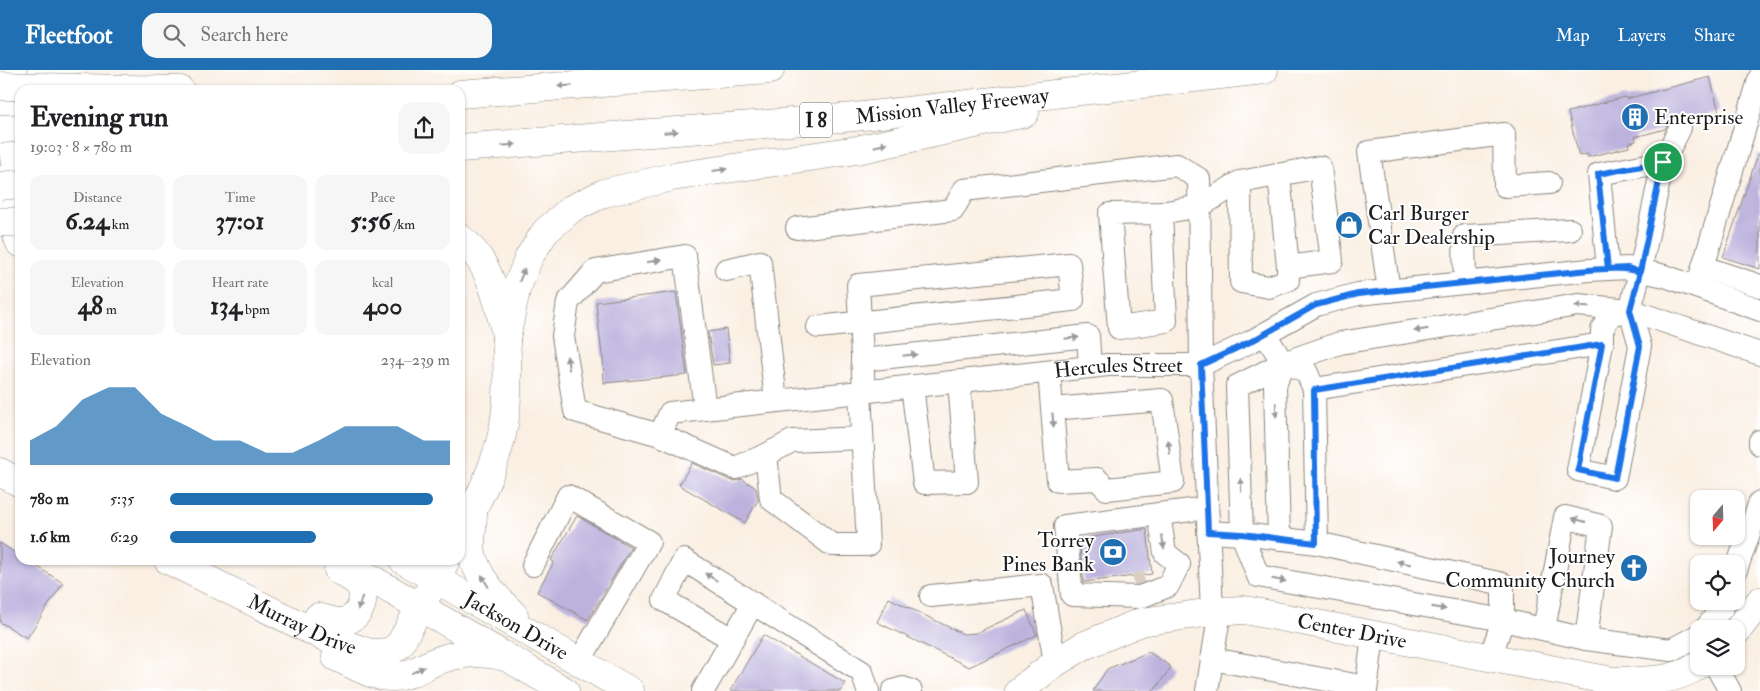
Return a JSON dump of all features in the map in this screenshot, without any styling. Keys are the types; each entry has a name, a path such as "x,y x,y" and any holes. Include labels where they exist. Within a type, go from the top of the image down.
{"main road":[{"path":"13,70 9,106 15,163"},
{"path":"465,94 770,70"},
{"name":"Mission Valley Freeway","path":"465,148 854,117 1264,70"},
{"path":"506,339 516,290 529,257 545,232 571,209 604,192 672,177 857,150 1171,81"},
{"path":"0,86 15,86"},
{"path":"0,129 15,128"},
{"path":"0,180 4,201 15,230"},
{"path":"0,186 15,184"},
{"path":"0,222 15,222"},
{"path":"465,242 486,269 498,302 506,339 508,375 504,426 490,471 467,513 471,547 484,580 498,600 542,641"},
{"path":"0,472 15,480"},
{"name":"Murray Drive","path":"178,565 324,637 370,653 390,652 400,644 441,570"},
{"name":"Murray Drive","path":"217,565 318,617 334,629 350,635 378,636 388,632 420,608"},
{"path":"318,617 346,621 354,616 362,606 362,590 357,582 328,565"},
{"name":"Jackson Drive","path":"347,565 565,691"},
{"name":"Jackson Drive","path":"422,565 441,570 542,641 630,691"},
{"path":"219,586 324,651 380,676 408,675 433,662 469,653 485,652 506,657"},
{"path":"1745,620 1760,601"},
{"name":"Center Drive","path":"1019,691 1055,663 1083,646 1142,622 1244,610 1612,681 1660,686 1690,671"}],"street":[{"path":"1760,77 1700,277 1760,286"},
{"path":"1630,310 1610,315 1602,330 1602,344 1578,470 1615,478 1640,346 1630,310 1663,162 1680,128"},
{"path":"1389,291 1369,152 1504,134 1505,186 1550,183"},
{"path":"1608,269 1598,174 1663,162"},
{"path":"797,228 953,210 964,190 1177,165 1199,179 1201,365 1208,532 1216,612 1207,691"},
{"path":"1161,213 1166,321 1119,328 1110,214 1161,213 1200,206 1240,182 1320,167 1332,261 1288,267"},
{"path":"1240,182 1240,282 1269,286 1288,280 1279,175"},
{"path":"1465,283 1464,236 1570,230"},
{"path":"715,408 685,256 595,271 568,302 563,336 575,411 660,436 735,468 766,455 792,441 862,438"},
{"path":"726,270 760,262 776,401"},
{"path":"766,455 771,499 832,545 868,545 862,438 862,360 860,322 858,285 1069,264 1073,300 860,322 818,327"},
{"name":"Hercules Street","path":"660,436 670,413 1108,365 1201,365 1265,334 1316,305 1358,294 1628,268 1665,276 1700,277 1760,310"},
{"path":"1690,640 1672,650 1586,639 1503,620 1258,576 1242,534 1237,386 1283,363 1340,343 1578,305 1630,310 1760,354"},
{"path":"1265,334 1283,363 1306,372 1314,390 1316,543"},
{"path":"862,360 1088,336 1090,367"},
{"path":"1314,390 1602,344"},
{"path":"1279,539 1276,386 1283,363"},
{"path":"1049,372 1058,481 1097,480 1107,489 1206,480"},
{"path":"912,386 924,483 967,482 959,381"},
{"path":"1052,409 1162,400 1173,482"},
{"path":"533,565 568,496 649,542 579,662"},
{"path":"1741,555 1760,502"},
{"path":"1175,571 1168,586 1140,597 1072,595 1065,526 1207,508"},
{"path":"1159,514 1165,553 1175,571"},
{"path":"1544,629 1565,517 1601,526 1586,639"},
{"path":"1208,532 1316,543 1503,584 1503,620 1490,658"},
{"path":"732,639 664,600 684,560 862,672 868,691"},
{"path":"1096,595 1110,587 1139,583 1210,560"},
{"path":"931,596 1042,585 1055,663"},
{"path":"703,691 753,603"},
{"path":"1713,620 1721,610"},
{"path":"1212,659 1366,689 1373,635"},
{"path":"1721,675 1730,691"},
{"path":"893,691 903,688 911,691"}],"building":[{"name":"Enterprise","path":"1710,77 1719,112 1690,120 1685,116 1679,115 1672,117 1665,129 1635,137 1636,141 1628,143 1629,147 1588,157 1587,154 1579,156 1568,112"},
{"path":"1758,154 1760,154 1760,269 1723,257"},
{"path":"676,292 687,375 604,383 596,302"},
{"path":"726,329 730,363 713,365 708,332"},
{"path":"692,463 730,480 742,479 756,488 758,500 745,523 679,485"},
{"path":"577,516 631,547 588,620 537,592 554,562 551,560"},
{"name":"Torrey Pines Bank","path":"1147,529 1152,574 1084,582 1079,539"},
{"path":"0,543 15,553 15,565 35,565 63,583 27,638 0,622"},
{"path":"889,598 963,634 976,633 1026,610 1037,635 969,667 877,622"},
{"path":"763,635 845,683 841,691 730,691"},
{"path":"1149,652 1171,667 1154,691 1093,691 1107,669"}],"tunnel":[{"path":"1134,584 1145,582"}],"place":[{"name":"Enterprise","path":"1635,117"},
{"name":"Carl Burger Car Dealership","path":"1349,225"},
{"name":"Torrey Pines Bank","path":"1113,552"},
{"name":"Journey Community Church","path":"1634,568"}],"route":[{"path":"1663,162 1598,174 1608,269 1628,268 1640,272 1630,310 1640,346 1615,478 1578,470 1602,344 1314,390 1316,543 1208,532 1201,365 1252,341 1316,305 1358,294 1589,270 1628,268 1640,272 1663,162"}]}
